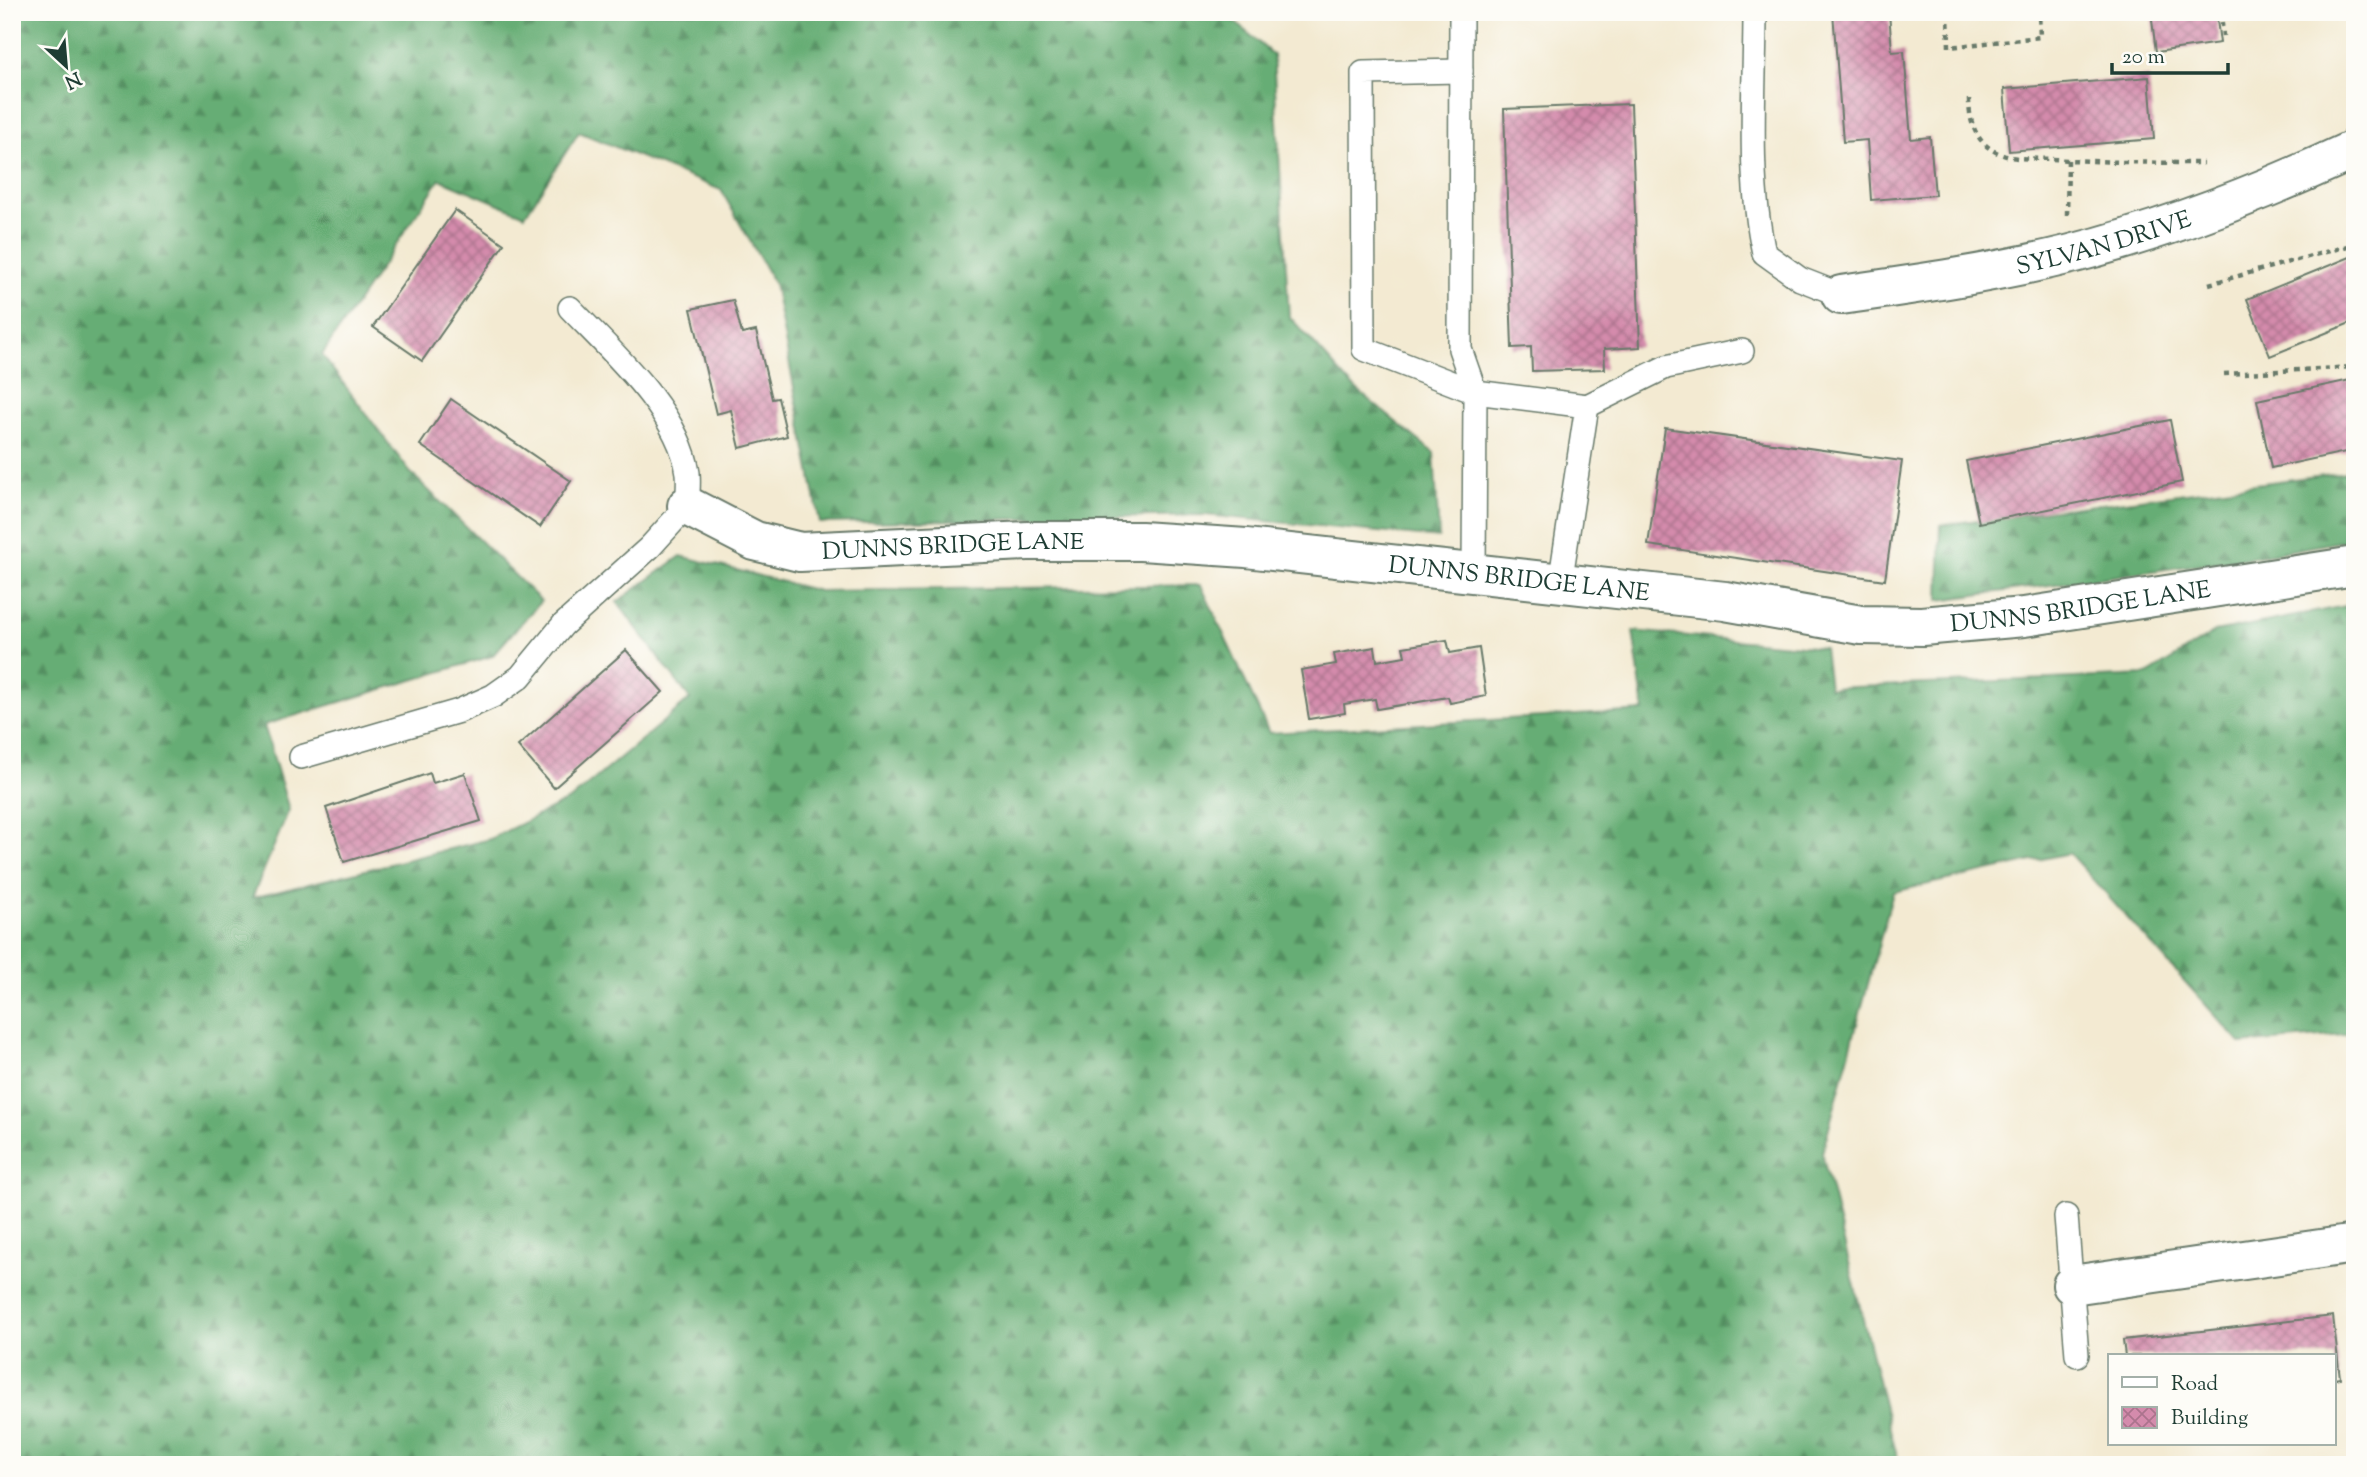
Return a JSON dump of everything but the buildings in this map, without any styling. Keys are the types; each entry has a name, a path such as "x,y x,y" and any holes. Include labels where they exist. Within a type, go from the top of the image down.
{"street":[{"name":"SYLVAN DRIVE","path":"1841,295 1998,271 2143,234 2282,183 2355,149"},
{"name":"DUNNS BRIDGE LANE","path":"687,506 755,541 800,552 1028,541 1141,541 1246,548 1474,576 1725,601 1861,625 1922,626 2024,617 2355,566"},
{"path":"2072,1285 2355,1244"}],"lane":[{"path":"1461,12 1460,349 1475,392 1474,576"},
{"path":"1755,12 1756,161 1759,231 1765,253 1800,279 1841,295"},
{"path":"1461,71 1363,73 1364,349 1475,392 1587,407 1666,367 1742,351"},
{"path":"302,757 459,711 493,696 520,677 563,625 650,547 687,506 688,472 665,418 643,384 570,308"},
{"path":"1560,584 1587,407"},
{"path":"2066,1216 2077,1355"}],"path":[{"path":"1948,12 1949,47 2040,37 2039,12"},
{"path":"2221,12 2223,36"},
{"path":"1969,99 1969,116 1975,132 1985,145 2004,155 2068,160 2204,163"},
{"path":"2066,224 2068,160"},
{"path":"2209,284 2355,244"},
{"path":"2224,374 2355,367"}],"green space":[{"path":"12,12 1224,12 1273,55 1289,316 1352,386 1434,453 1439,538 1204,515 820,523 774,283 721,190 579,132 525,215 440,179 322,355 410,472 541,601 492,656 264,725 289,810 252,898 490,839 571,799 690,699 617,602 681,556 819,591 1201,585 1269,733 1644,711 1633,631 1824,648 1829,688 2147,675 2215,632 2355,604 2355,1034 2241,1044 2069,853 1893,892 1822,1153 1899,1465 12,1465 12,375 19,370 12,362"},
{"path":"2355,471 2355,539 2255,557 1939,600 1941,525"}]}
